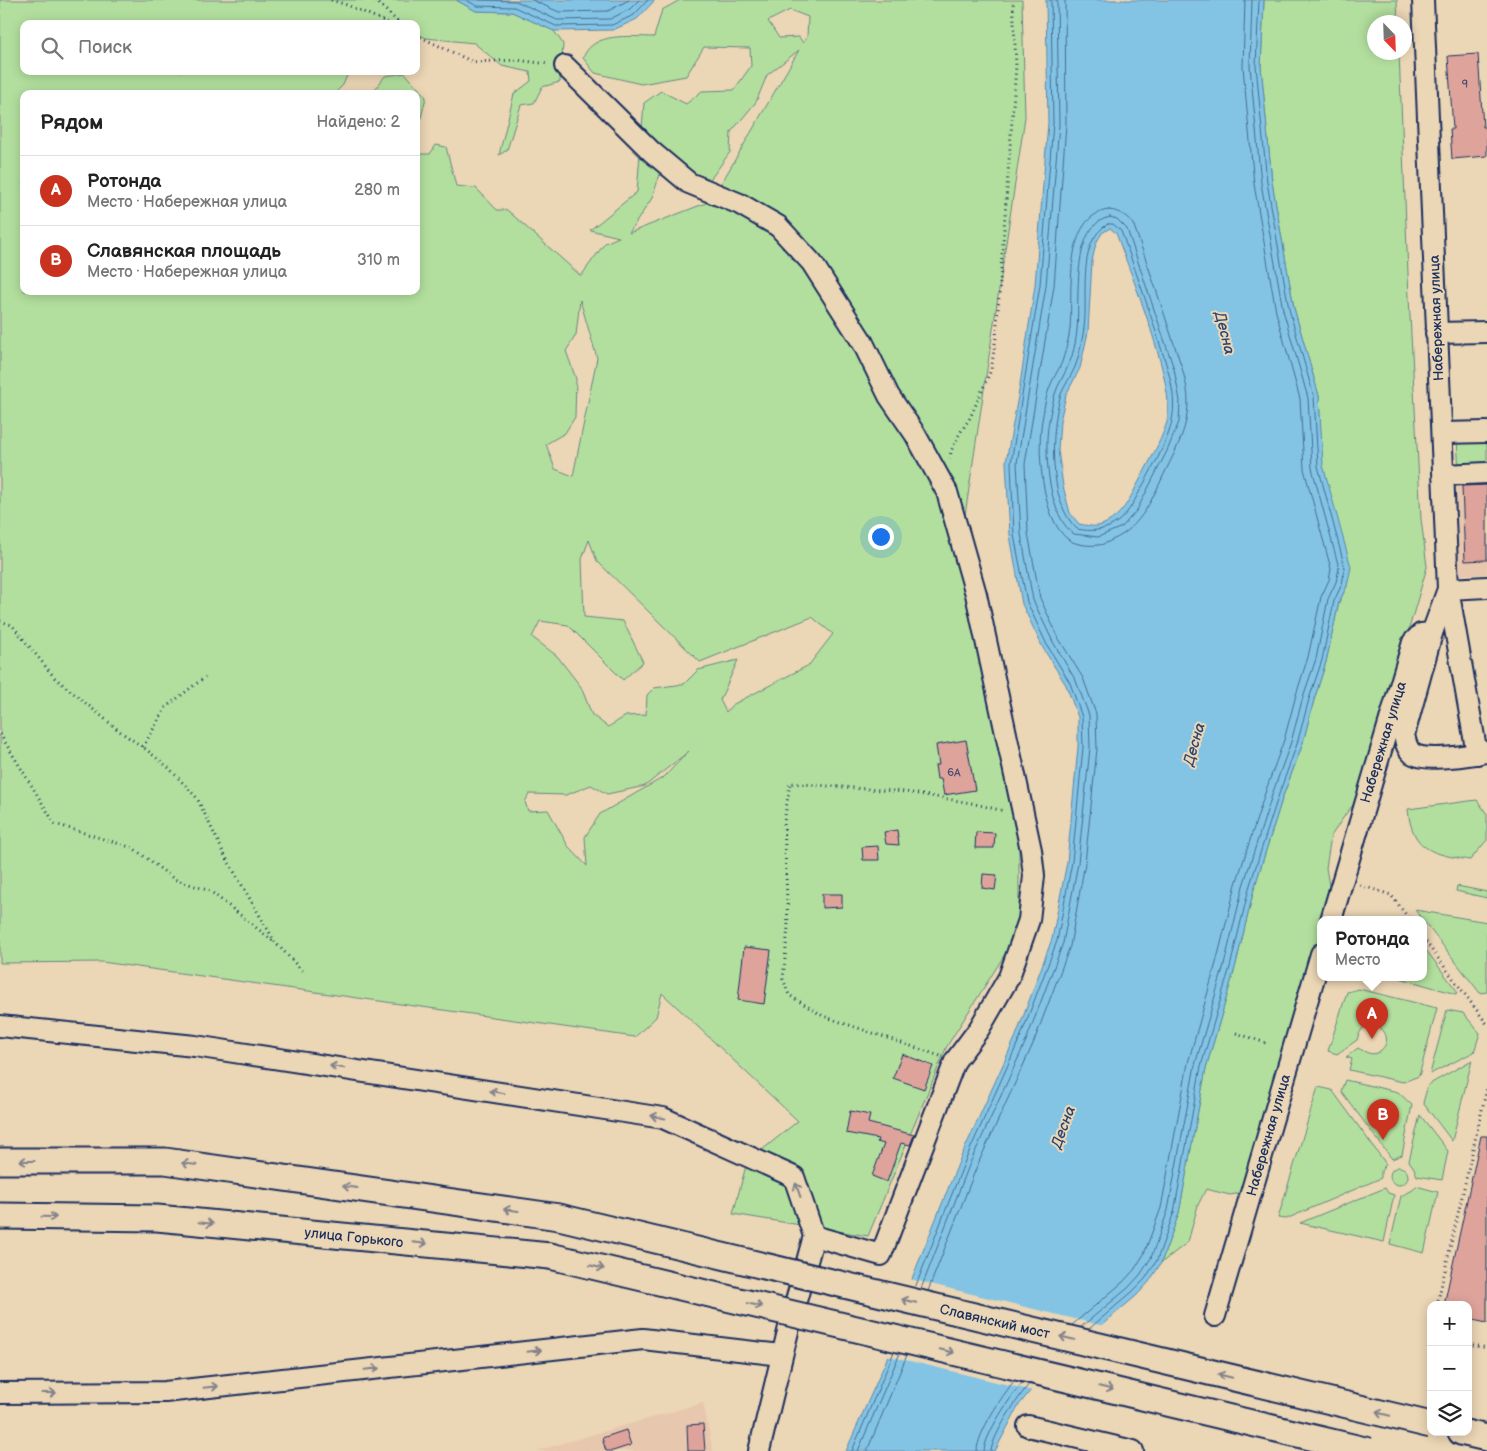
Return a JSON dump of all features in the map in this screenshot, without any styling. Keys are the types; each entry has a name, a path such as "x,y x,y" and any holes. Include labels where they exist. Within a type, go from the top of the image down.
{"main road":[{"name":"Славянский мост","path":"0,1161 165,1161 559,1218 1427,1424"},
{"name":"улица Горького","path":"0,1216 158,1218 550,1256 1369,1451"},
{"path":"1472,1434 1487,1438"}],"street":[{"name":"Набережная улица","path":"1423,0 1448,589 1432,633 1404,735 1406,746 1414,754 1428,757 1482,753"},
{"path":"565,66 652,152 690,182 740,204 778,226 812,263 863,343 889,396 915,434 947,492 976,594 1024,816 1034,876 1029,920 1009,977 979,1029 955,1061 881,1255 814,1236"},
{"path":"1436,333 1487,332"},
{"path":"1442,433 1487,432"},
{"path":"1444,475 1487,473"},
{"path":"1482,753 1448,589 1487,587"},
{"name":"Набережная улица","path":"1331,916 1413,642 1421,634 1432,633"},
{"name":"Набережная улица","path":"1215,1316 1317,968"},
{"path":"0,1026 195,1046 663,1118 794,1177 814,1236 782,1355 759,1451"},
{"path":"0,1393 165,1392 643,1339 782,1355"},
{"path":"1028,1426 1133,1451"}],"path":[{"path":"331,0 382,20"},
{"path":"375,0 396,20"},
{"path":"947,492 951,451 970,418 991,370 996,337 1016,66 1013,0"},
{"path":"420,37 473,62 516,60 565,66"},
{"path":"0,620 12,626 55,678 122,733 169,768 197,798 230,863 275,942"},
{"path":"143,747 166,706 205,677"},
{"path":"0,734 55,824 133,848 174,879 210,891 275,942 305,974"},
{"path":"955,1061 823,1016 789,995 783,979 788,927 784,822 790,783 906,792 971,803 1024,816"},
{"path":"1342,880 1391,894 1407,916"},
{"path":"1427,943 1487,1024"},
{"path":"1236,1033 1266,1043"},
{"path":"1439,1301 1487,1088"},
{"path":"1472,1345 1487,1348"}],"shaded area":[{"path":"1487,470 1487,574 1450,575 1444,472"},
{"path":"703,1403 713,1451 536,1451"}],"green space":[{"path":"0,0 456,0 476,11 512,12 554,31 563,44 560,82 542,87 534,103 521,105 507,150 499,155 514,94 531,81 530,72 502,66 474,43 426,38 420,35 420,20 20,20 20,75 347,75 343,85 338,90 20,90 20,295 420,295 420,154 430,154 436,145 446,147 456,186 476,188 497,210 507,210 581,276 605,243 619,237 590,230 637,192 644,103 661,91 686,104 702,91 734,90 751,66 750,48 704,47 686,76 641,84 595,73 583,58 588,49 604,39 613,37 654,37 662,10 680,0 1022,0 1025,117 959,555 1019,803 1019,932 947,1046 868,1236 733,1214 747,1162 798,1121 662,993 656,1017 635,1037 102,962 0,963","holes":["790,10 808,17 807,37 803,43 799,37 779,38 768,21","799,50 711,201 629,233 652,198 661,171 702,191 730,152 731,132 756,102 767,75","580,300 597,358 573,476 555,469 546,444 565,433 575,417 576,379 566,351 576,335","589,540 597,561 700,662 812,617 833,634 809,665 732,705 726,712 720,700 738,660 698,670 684,684 654,688 647,695 646,715 626,716 608,727 592,715 581,687 557,656 532,637 540,621 568,625 623,680 643,662 623,621 584,617 582,559","689,751 664,777 600,814 585,837 587,866 568,846 548,810 528,811 525,802 529,794 566,795 591,785 607,794 645,786"]},
{"path":"1264,0 1397,0 1398,15 1367,15 1367,60 1399,60 1409,298 1421,519 1427,567 1360,796 1331,836 1326,868 1331,897 1325,916 1317,916 1317,944 1241,1193 1230,1195 1206,1189 1198,1205 1188,1242 1161,1263 1179,1213 1206,1068 1235,968 1254,889 1283,796 1302,746 1326,662 1339,602 1347,586 1350,567 1322,465 1319,396 1294,308 1272,182 1261,66"},
{"path":"407,75 420,90 374,90 385,76"},
{"path":"420,90 426,97 420,122"},
{"path":"1483,439 1487,443 1487,470 1459,472 1457,440"},
{"path":"1477,800 1487,814 1487,840 1470,860 1435,852 1420,842 1414,834 1408,809"},
{"path":"1457,886 1487,892 1487,898 1456,891"},
{"path":"1415,910 1487,922 1487,992 1480,993 1427,925 1427,916 1420,916"},
{"path":"1427,951 1457,991 1456,994 1410,981 1427,981"},
{"path":"1359,989 1437,1008 1419,1076 1403,1082 1349,1070 1352,1059 1346,1057 1358,1048 1375,1054 1385,1045 1386,1038 1384,1032 1379,1027 1373,1025 1361,1030 1357,1040 1337,1054 1328,1051 1347,992"},
{"path":"1447,1010 1463,1013 1480,1033 1474,1052 1430,1074"},
{"path":"1472,1060 1452,1141 1423,1103 1428,1085"},
{"path":"1345,1080 1398,1092 1412,1105 1402,1155 1392,1159 1341,1091"},
{"path":"1318,1087 1332,1090 1386,1164 1381,1171 1381,1178 1286,1219 1278,1218"},
{"path":"1420,1115 1448,1151 1442,1180 1417,1176 1409,1161"},
{"path":"1399,1167 1405,1170 1408,1176 1405,1182 1399,1185 1393,1182 1390,1176 1393,1170"},
{"path":"1416,1186 1438,1192 1424,1253 1390,1244 1401,1196 1413,1190"},
{"path":"1385,1188 1388,1193 1394,1195 1384,1242 1300,1223"}],"water":[{"path":"456,0 655,0 637,19 613,30 554,31 512,12 476,11"},
{"name":"Десна","path":"1046,0 1264,0 1261,66 1272,182 1294,308 1319,396 1323,465 1351,567 1347,586 1339,602 1326,662 1302,746 1283,796 1254,889 1235,968 1206,1068 1179,1213 1161,1263 1149,1282 1136,1296 1042,1376 1019,1405 995,1451 846,1451 886,1361 913,1276 960,1159 1016,1036 1052,939 1067,862 1078,747 1078,717 1066,685 1043,648 1022,604 1010,535 1006,462 1035,285 1048,123","holes":["1110,228 1116,233 1141,300 1159,357 1168,405 1167,422 1153,455 1121,511 1105,524 1091,526 1079,524 1070,513 1063,486 1058,450 1060,421 1066,395 1080,368 1088,332 1092,261 1096,243 1102,233"]}],"pier":[{"path":"910,1279 1104,1326 1044,1378 1033,1391 885,1355"}],"building":[{"path":"1478,54 1483,127 1487,127 1487,156 1452,159 1450,129 1453,129 1448,56"},
{"path":"1487,485 1487,560 1465,561 1462,486"},
{"path":"966,740 975,790 944,795 941,779 937,779 935,765 939,765 936,745"},
{"path":"897,830 899,845 886,844 884,832"},
{"path":"976,832 995,833 994,848 975,848"},
{"path":"878,846 879,860 863,860 862,847"},
{"path":"983,874 997,875 995,890 982,888"},
{"path":"822,894 842,894 842,907 822,908"},
{"path":"744,947 771,950 764,1004 738,1000"},
{"path":"902,1054 933,1066 924,1089 893,1078"},
{"path":"850,1111 870,1115 868,1123 914,1135 910,1145 901,1143 887,1182 872,1176 884,1144 877,1142 878,1139 846,1133"},
{"path":"1481,1136 1487,1136 1487,1323 1472,1320 1472,1301 1445,1301"},
{"path":"703,1424 705,1451 688,1451 687,1425"},
{"path":"626,1430 631,1445 613,1451 606,1451 602,1438"}],"place":[{"name":"Ротонда","path":"1372,1039"},
{"name":"Славянская площадь","path":"1383,1140"}]}
